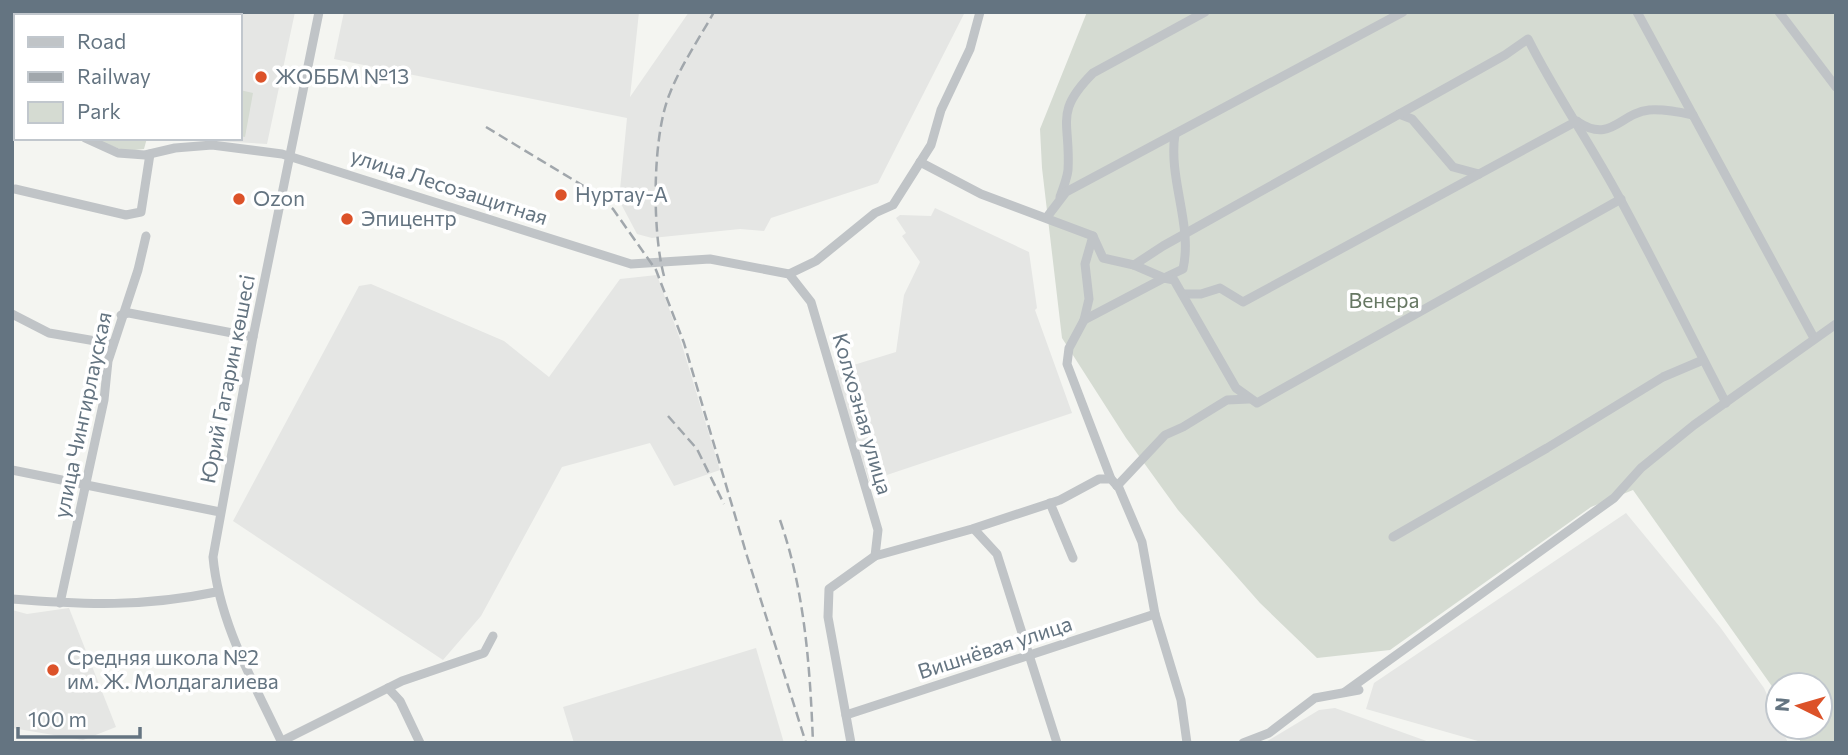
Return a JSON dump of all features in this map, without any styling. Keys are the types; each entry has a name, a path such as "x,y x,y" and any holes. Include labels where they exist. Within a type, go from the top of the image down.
{"street":[{"name":"Юрий Гагарин көшесі","path":"282,742 248,674 216,592 213,557 253,337 292,157 319,12"},
{"path":"789,274 816,261 875,212 893,205 931,145 941,110 970,50 980,12"},
{"path":"1059,201 1068,172 1065,115 1081,85 1093,73 1205,12"},
{"path":"1047,217 1066,192 1403,12"},
{"path":"1637,12 1814,338"},
{"path":"1779,12 1836,87"},
{"path":"1134,265 1184,234 1505,55 1528,39 1549,81 1577,121 1621,199 1726,403"},
{"path":"1577,121 1591,131 1602,131 1647,110 1673,110 1693,115"},
{"path":"1399,114 1412,119 1452,167 1479,174"},
{"path":"1183,295 1200,294 1220,288 1243,302 1577,121"},
{"path":"1084,320 1183,269 1186,255 1184,234 1172,155 1175,134"},
{"name":"улица Лесозащитная","path":"89,140 118,153 150,154 175,148 212,145 292,157 631,264 710,259 789,274"},
{"path":"15,189 126,215 141,212 150,154"},
{"path":"920,162 981,194 1093,236 1103,258 1134,265 1174,280 1236,388 1257,404 1621,199"},
{"name":"улица Чингирлауская","path":"60,603 113,344 138,270 146,236"},
{"path":"1093,236 1085,264 1089,299 1084,320 1069,348 1067,365 1114,482 1142,542 1155,614 1181,700 1187,743"},
{"name":"Колхозная улица","path":"789,274 811,302 878,530 875,556"},
{"path":"121,315 129,313 253,337"},
{"path":"12,314 49,333 113,344"},
{"path":"1345,692 1614,498 1641,468 1836,324"},
{"path":"1393,537 1547,449 1663,377 1703,360"},
{"path":"1114,482 1165,435 1184,427 1227,400 1249,399"},
{"path":"12,470 220,512"},
{"path":"851,743 828,617 829,589 875,556 974,529 1050,503 1099,479 1114,482"},
{"path":"1050,503 1073,558"},
{"path":"974,529 997,554 1057,743"},
{"path":"12,599 60,603 164,603 216,592"},
{"name":"Вишнёвая улица","path":"846,715 1155,614"},
{"path":"282,742 388,688 484,653 493,636"},
{"path":"388,688 400,701 420,743"},
{"path":"1242,743 1269,733 1315,698 1359,690"}],"shaded area":[{"name":"ЖОББМ №13","path":"98,12 295,12 267,144 197,140 242,140 242,14"},
{"path":"344,12 639,12 630,97 689,12 965,12 878,183 771,218 764,231 740,229 652,238 637,234 619,200 627,118 334,59"},
{"path":"935,208 1029,252 1037,308 1035,310 1072,413 869,481 834,371 896,352 904,295 920,262 902,236 906,233 896,218 900,215 931,216"},
{"path":"657,275 681,342 720,470 674,486 650,443 562,467 481,616 443,660 233,521 359,286 371,284 504,341 549,377 620,279"},
{"path":"1626,513 1720,627 1764,688 1764,741 1788,743 1485,743 1366,709 1374,683"},
{"name":"Средняя школа №2 им. Ж. Молдагалиева","path":"69,608 116,727 83,740 12,728 12,610 27,614"},
{"path":"756,648 784,743 574,743 563,707"},
{"path":"1335,708 1432,743 1264,743 1319,710"}],"green space":[{"name":"Венера","path":"1087,12 1836,12 1836,743 1800,743 1834,741 1834,671 1764,671 1764,675 1633,490 1591,507 1390,650 1317,658 1260,603 1178,510 1126,438 1062,338 1040,129"},
{"path":"242,90 253,93 245,137 242,136"},
{"path":"96,140 146,140 144,149 125,151"}],"railway":[{"path":"664,276 656,210 657,158 664,111 674,83 714,12"},
{"path":"486,127 595,193 613,209 656,270 684,343 806,743"},
{"path":"668,416 697,449 724,504"},
{"path":"780,520 801,602 808,658 813,743"}],"place":[{"name":"ЖОББМ №13","path":"261,77"},
{"name":"Нуртау-А","path":"561,195"},
{"name":"Ozon","path":"239,199"},
{"name":"Эпицентр","path":"347,219"},
{"name":"Средняя школа №2 им. Ж. Молдагалиева","path":"53,670"}]}
